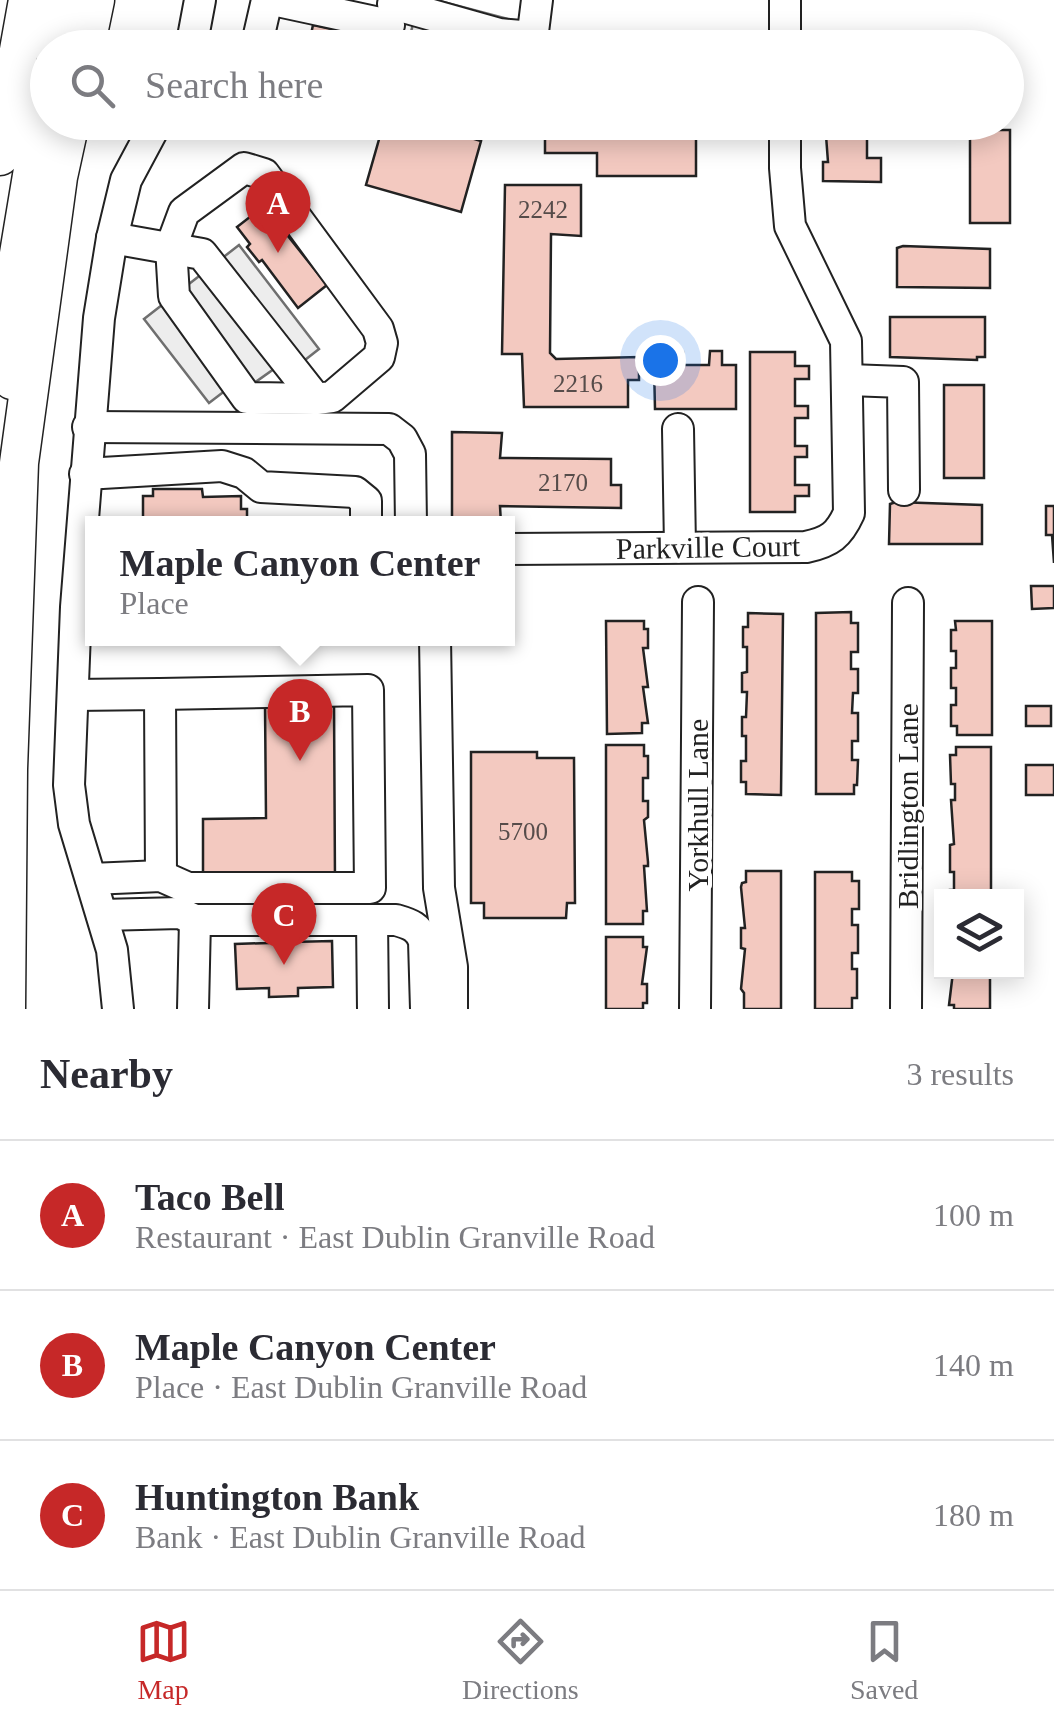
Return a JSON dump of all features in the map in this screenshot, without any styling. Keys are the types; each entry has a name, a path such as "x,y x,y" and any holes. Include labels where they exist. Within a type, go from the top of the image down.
{"main road":[{"path":"0,156 28,0"},
{"path":"55,30 60,0"},
{"path":"89,30 95,0"},
{"path":"20,462 10,308 38,140"},
{"path":"6,1009 8,769 20,462 56,190 66,140"}],"street":[{"path":"194,30 200,0"},
{"path":"261,30 270,0 471,30"},
{"path":"534,30 538,0"},
{"path":"785,0 785,30"},
{"path":"118,1009 112,950 74,824 69,785 73,695 84,626 85,474 99,318 126,180 147,140"},
{"name":"Parkville Court","path":"515,549 806,547 826,543 841,531 849,513 846,341 790,226 785,140"},
{"path":"244,168 264,174 378,329 382,343 379,356 332,396 316,400 247,398 174,296 171,247 184,212 244,168"},
{"path":"112,238 202,254 316,400"},
{"path":"849,380 903,382 904,490"},
{"path":"88,427 388,429 402,439 410,454 411,516"},
{"path":"678,429 680,548"},
{"path":"85,474 222,466 244,473 260,486 356,492 366,501 366,516"},
{"name":"Yorkhull Lane","path":"695,1009 698,602"},
{"name":"Bridlington Lane","path":"906,1009 908,603"},
{"path":"435,646 439,888 452,966 452,1009"},
{"path":"73,695 368,690 370,888 188,888 160,876 91,879"},
{"path":"160,694 160,876"},
{"path":"102,914 180,914 195,920 396,920 420,931 424,941 426,1009"},
{"path":"193,1009 195,920"},
{"path":"372,920 373,1009"}],"shaded area":[{"path":"419,0 436,0 512,20 513,30 412,30"},
{"path":"239,245 319,349 282,378 274,369 233,398 226,390 209,403 144,319"}],"building":[{"path":"379,140 481,141 461,212 366,185"},
{"path":"545,140 696,140 696,176 597,176 597,153 545,153"},
{"path":"826,140 867,140 867,158 881,158 881,182 823,181 823,162 828,162"},
{"path":"970,140 1010,140 1010,223 970,223"},
{"path":"505,185 581,185 581,236 551,234 550,353 556,359 639,357 639,380 628,380 628,407 524,407 522,354 502,354"},
{"path":"264,206 327,285 298,308 262,260 259,262 247,247 250,244 237,227"},
{"path":"897,248 990,249 990,288 897,287"},
{"path":"890,317 985,317 985,357 890,357"},
{"path":"710,351 722,351 722,365 736,365 736,409 655,409 654,365 670,365 670,352 683,352 684,365 709,365"},
{"path":"750,352 795,352 795,366 809,366 809,379 795,379 795,406 808,406 808,418 795,418 795,446 807,446 807,457 795,457 795,485 809,485 809,496 795,496 795,512 750,512"},
{"path":"944,385 984,385 984,478 944,478"},
{"path":"452,432 502,433 500,458 611,459 611,485 621,485 621,508 500,506 501,516 452,516"},
{"path":"153,489 202,489 203,497 241,496 241,509 247,509 247,516 143,516 143,496 153,496"},
{"path":"890,504 982,505 982,544 889,544"},
{"path":"1046,506 1054,506 1054,563 1052,535 1046,535"},
{"path":"1031,586 1054,586 1054,608 1032,609"},
{"path":"851,612 851,623 858,623 858,652 851,652 851,669 858,669 858,693 853,693 852,713 858,713 858,741 852,741 852,760 858,760 857,785 854,794 816,794 816,613"},
{"path":"748,613 783,614 781,795 746,794 746,782 741,782 741,761 746,761 742,717 746,717 747,692 742,692 742,673 747,672 743,627 748,627"},
{"path":"606,621 644,621 644,629 648,629 648,648 643,648 648,687 643,687 648,723 642,723 642,733 607,734"},
{"path":"955,621 992,621 992,735 957,735 957,726 951,726 951,705 956,705 956,688 951,688 951,668 956,668 956,651 951,651"},
{"path":"265,703 334,703 335,882 203,882 203,819 266,818"},
{"path":"1026,706 1051,706 1051,726 1026,726"},
{"path":"606,745 644,745 644,756 648,756 648,778 643,778 643,801 648,801 648,817 644,820 648,866 644,866 647,911 643,911 643,924 606,924"},
{"path":"956,747 991,747 991,889 954,889 950,845 954,844 951,800 955,800 955,784 951,784 950,755 956,755"},
{"path":"471,752 537,752 537,758 574,758 575,903 567,903 566,918 484,918 484,903 471,903"},
{"path":"1026,765 1054,765 1054,795 1026,795"},
{"path":"746,871 781,871 781,1009 744,1009 741,887 746,882"},
{"path":"815,872 852,872 852,881 859,881 859,909 852,909 852,925 858,925 858,953 852,953 852,969 857,969 857,998 852,998 852,1009 815,1009"},
{"path":"267,900 290,900 291,942 332,941 333,987 298,988 298,996 269,997 269,988 237,989 235,944 268,943"},
{"path":"606,937 643,937 643,947 647,947 642,984 647,984 647,1003 643,1003 643,1009 606,1009"},
{"path":"952,979 990,979 990,1009 954,1009 954,1005 949,1005"}],"place":[{"name":"Taco Bell","path":"278,253"},
{"name":"Maple Canyon Center","path":"300,761"},
{"name":"Huntington Bank","path":"284,965"}]}
